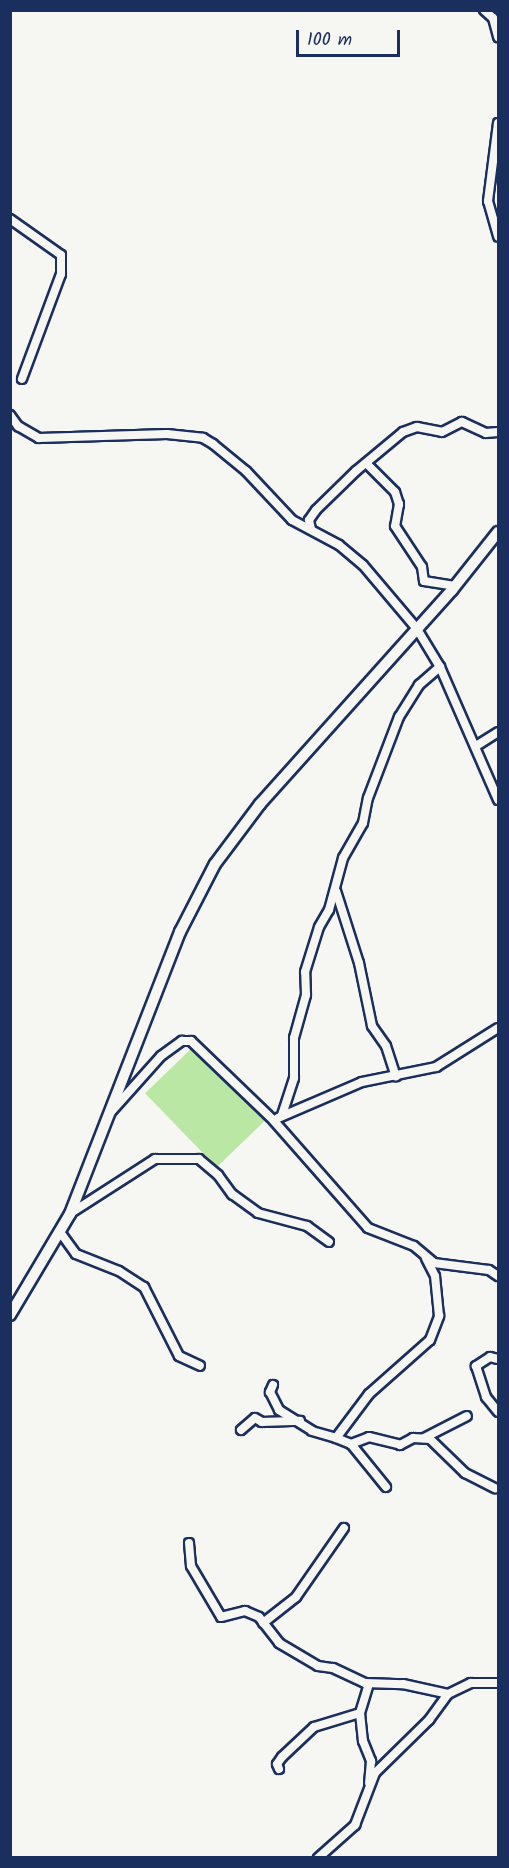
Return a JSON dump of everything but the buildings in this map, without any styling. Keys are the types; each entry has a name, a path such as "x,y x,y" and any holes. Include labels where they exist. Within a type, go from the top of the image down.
{"main road":[{"path":"10,1315 70,1214 180,932 215,864 260,804 455,586 498,532"}],"street":[{"path":"484,10 493,18 498,36"},
{"path":"498,123 488,201 498,237"},
{"path":"10,219 61,255 61,274 22,379"},
{"path":"10,415 18,426 39,438 167,434 204,438 246,471 285,513 363,565 417,629 440,667 498,795"},
{"path":"311,529 309,520 316,510 366,463 414,427 442,432 462,422 486,433 498,432"},
{"path":"366,463 395,492 399,504 394,526 423,567 424,581 455,586"},
{"path":"282,1115 294,1078 294,1038 306,995 305,972 336,891 343,858 363,824 368,798 399,717 420,685 440,667"},
{"path":"476,746 498,732"},
{"path":"336,891 359,963 372,1026 386,1046 396,1076"},
{"path":"274,1121 282,1115 362,1082 436,1067 498,1028"},
{"path":"109,1114 161,1056 186,1040 197,1045 274,1121 368,1228 414,1246 426,1257 442,1265 480,1268 498,1276"},
{"path":"70,1214 155,1159 199,1159 218,1175 232,1194 258,1213 307,1226 329,1242"},
{"path":"60,1232 76,1254 119,1271 144,1287 180,1356 200,1366"},
{"path":"336,1438 369,1394 429,1340 439,1316 435,1276 426,1257"},
{"path":"498,1359 490,1357 476,1366 486,1397 498,1412"},
{"path":"273,1385 275,1405 312,1431 351,1444 386,1487"},
{"path":"351,1444 369,1437 400,1445 424,1438 467,1416"},
{"path":"241,1430 255,1418 262,1422 300,1421"},
{"path":"424,1438 438,1444 465,1473 495,1488"},
{"path":"263,1623 296,1597 344,1528"},
{"path":"189,1543 191,1566 220,1617 245,1611 263,1623 279,1643 307,1661 369,1684 403,1684 448,1694"},
{"path":"369,1783 429,1720 448,1694 471,1683 498,1683"},
{"path":"318,1857 355,1825 369,1783 370,1761 363,1741 360,1713 369,1684"},
{"path":"279,1769 277,1764 282,1757 314,1727 360,1713"}],"green space":[{"path":"194,1046 266,1120 217,1167 145,1093"}]}
